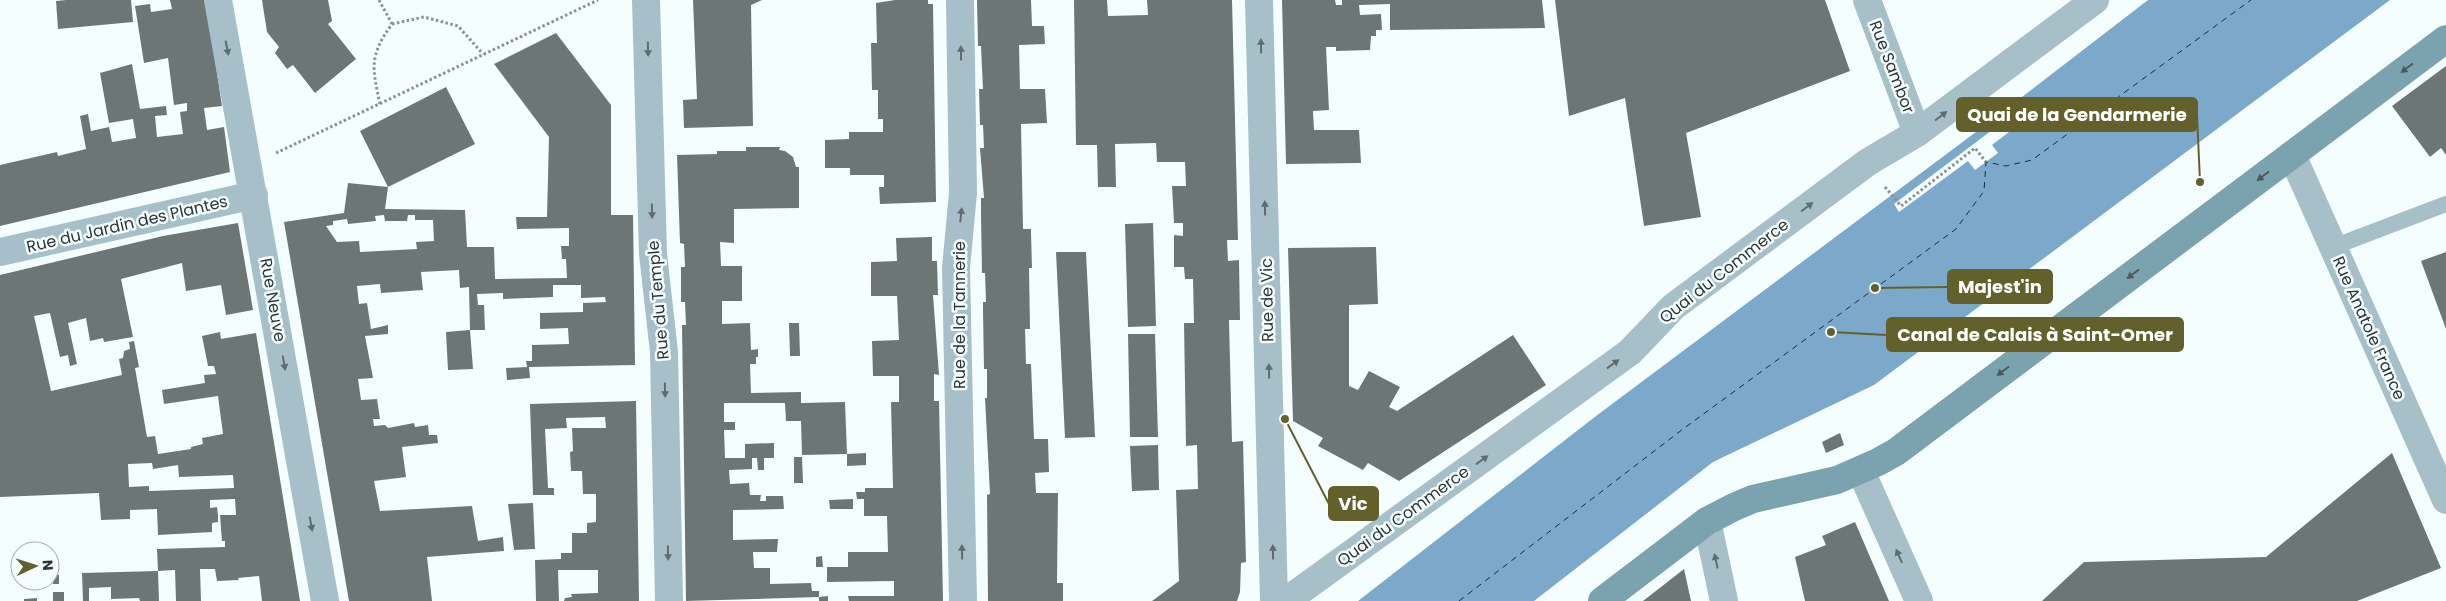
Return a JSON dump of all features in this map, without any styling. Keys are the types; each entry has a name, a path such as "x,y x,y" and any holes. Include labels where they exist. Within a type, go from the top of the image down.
{"street":[{"name":"Rue Neuve","path":"218,0 325,601"},
{"name":"Rue du Temple","path":"646,0 653,254 664,352 669,601"},
{"name":"Rue de la Tannerie","path":"960,0 963,193 956,268 963,601"},
{"name":"Rue de Vic","path":"1260,0 1274,601"},
{"name":"Rue Sambor","path":"1867,0 1917,133"},
{"name":"Quai du Commerce","path":"1286,601 1630,352 1673,307 1868,162 1917,133 2095,0"},
{"path":"1602,601 1708,521 1753,499 1837,480 1861,471 1896,452 2446,38"},
{"name":"Rue Anatole France","path":"2292,155 2446,500"},
{"name":"Rue du Jardin des Plantes","path":"0,252 254,195"},
{"path":"1861,471 1919,601"},
{"path":"1708,521 1724,601"}],"lane":[{"path":"2333,247 2446,204"}],"path":[{"path":"379,0 392,24"},
{"path":"249,167 598,0"},
{"path":"380,104 373,71 378,43 392,24 424,17 458,26 483,54"},
{"path":"1891,196 1901,206 1975,148 1986,162"}],"water":[{"path":"2148,0 2390,0 1874,385 1713,462 1534,601 1358,601 1596,416 1988,123"}],"pier":[{"path":"2028,103 2035,112 1992,145 1998,153 1975,170 1968,161 1899,212 1894,204"}],"building":[{"path":"131,0 133,22 58,29 56,1"},
{"path":"170,0 206,0 222,106 204,108 207,130 224,127 230,172 0,226 0,165 57,152 58,156 86,149 80,116 88,114 91,131 109,127 112,142 136,138 133,119 109,123 100,73 132,64 140,109 166,106 167,115 155,116 157,137 183,134 180,112 187,111 187,103 174,105 168,58 144,63 135,6 150,4 151,12 172,9"},
{"path":"262,0 328,0 332,21 328,24 356,59 315,93 293,65 287,69 275,53 279,47 267,32"},
{"path":"693,0 762,0 751,5 753,126 684,128 683,100 697,99"},
{"path":"895,0 928,0 928,4 933,4 936,202 880,204 879,187 884,187 884,175 850,175 850,168 825,168 825,140 849,139 849,132 883,132 883,119 878,119 878,90 872,90 871,43 877,43 876,3"},
{"path":"977,0 1031,0 1032,26 1044,26 1045,44 1019,45 1020,89 1045,89 1047,123 1021,124 1023,229 1031,229 1032,268 1029,268 1030,329 1025,329 1026,364 1031,364 1034,439 1048,439 1049,472 1035,473 1036,493 1058,493 1057,583 1063,583 1063,601 988,601 987,495 990,494 985,398 987,398 987,369 984,369 983,302 986,302 985,273 982,273 981,198 984,198 980,148 984,148 983,125 980,125 979,89 983,89 981,46 978,46"},
{"path":"1074,0 1107,0 1108,16 1148,15 1147,0 1232,0 1238,240 1227,240 1228,261 1239,260 1240,320 1229,320 1232,442 1243,441 1246,562 1241,563 1240,592 1237,601 1152,601 1179,581 1176,490 1198,489 1197,445 1186,446 1184,323 1194,323 1193,279 1185,279 1184,267 1174,267 1174,235 1183,236 1183,223 1174,223 1172,186 1186,186 1185,162 1157,162 1156,143 1115,144 1116,187 1098,187 1097,145 1076,145"},
{"path":"1282,0 1335,0 1336,5 1342,5 1342,0 1542,0 1545,28 1390,30 1390,4 1359,5 1360,15 1381,14 1382,30 1376,30 1376,36 1371,36 1370,50 1336,51 1336,47 1326,47 1329,110 1313,111 1314,130 1359,130 1361,163 1286,164"},
{"path":"1555,0 1825,0 1850,71 1686,133 1701,217 1644,226 1625,98 1569,116"},
{"path":"556,33 611,105 611,215 633,215 635,365 529,367 530,378 507,380 506,368 527,367 526,361 532,361 532,345 569,344 568,328 540,329 540,313 583,312 583,303 606,302 605,297 581,298 581,285 553,285 553,297 503,299 503,293 477,294 478,305 484,305 485,330 470,330 469,287 460,288 459,270 421,272 423,290 381,293 380,284 357,286 359,304 367,303 371,329 388,325 388,334 365,336 373,378 358,379 361,400 377,399 380,419 373,419 374,426 385,425 388,428 414,423 415,427 428,425 429,435 437,435 438,443 402,447 406,477 374,481 380,511 472,506 478,541 503,537 504,551 427,557 432,601 349,601 284,222 344,213 348,183 388,187 385,209 465,210 467,247 494,247 495,279 567,278 566,259 562,259 561,246 569,246 569,228 517,229 516,217 547,217 549,137 494,64","holes":["384,215 385,221 407,221 408,215 415,215 415,220 433,220 434,241 416,242 417,249 360,252 359,241 337,242 326,226 333,225 333,221 347,219 348,224 376,221 375,216"]},
{"path":"2446,66 2446,155 2441,148 2430,157 2392,106"},
{"path":"446,87 475,144 388,187 360,131"},
{"path":"746,147 780,147 779,150 785,151 793,157 796,167 799,167 799,208 734,209 734,243 720,242 721,266 742,266 742,301 722,301 722,324 750,323 751,350 758,349 756,364 750,364 751,393 801,392 801,403 845,402 847,454 802,455 801,421 786,421 785,403 724,403 724,422 735,422 735,430 724,430 725,458 745,458 745,444 774,443 774,458 764,458 764,470 758,470 757,458 752,458 752,469 729,470 730,484 749,483 750,495 761,495 760,501 766,501 766,496 783,496 784,509 733,510 733,540 778,539 777,552 753,552 754,568 770,568 770,584 811,583 812,591 819,591 819,597 686,601 682,325 686,325 685,302 681,302 681,267 685,267 684,244 680,243 677,155 717,154 717,151 746,151"},
{"path":"238,223 253,310 226,315 221,285 186,291 182,263 121,279 133,337 104,342 103,338 90,341 86,318 68,323 77,364 70,366 68,355 60,357 50,313 34,316 51,391 122,375 119,359 123,358 124,351 130,349 129,342 134,341 139,367 135,368 147,437 155,436 158,454 191,449 191,447 203,444 202,438 223,434 218,396 164,404 162,390 205,383 204,375 216,374 214,366 208,366 202,336 220,332 221,339 256,333 300,601 262,601 259,576 238,578 239,580 217,581 215,569 200,569 201,601 176,601 175,570 158,571 157,549 225,547 225,541 222,541 220,515 236,515 235,499 210,500 210,508 217,507 218,515 218,522 212,523 212,532 158,535 157,509 130,510 130,519 101,520 99,493 0,497 0,275 163,236","holes":["152,463 153,469 178,465 179,477 233,475 234,488 149,491 149,486 129,487 128,464"]},
{"path":"1153,223 1156,326 1128,327 1125,224"},
{"path":"932,237 932,261 937,261 938,295 933,295 939,375 934,374 934,401 939,401 943,601 849,601 848,596 894,596 894,581 827,582 827,567 848,567 848,552 888,552 887,516 864,516 864,499 857,499 856,492 865,492 865,488 893,488 891,402 899,402 899,376 873,376 872,341 899,340 897,296 871,296 871,262 897,261 896,238"},
{"path":"1376,247 1378,304 1349,305 1349,386 1358,390 1369,371 1400,387 1389,407 1397,411 1513,335 1546,385 1399,481 1368,463 1363,470 1318,446 1323,438 1293,421 1288,248"},
{"path":"1056,252 1086,252 1095,437 1065,438"},
{"path":"2446,252 2446,329 2421,261"},
{"path":"789,323 799,323 800,356 790,356"},
{"path":"470,330 473,369 448,370 446,332"},
{"path":"1128,334 1155,334 1158,437 1130,437"},
{"path":"636,401 639,601 564,601 565,598 572,597 571,594 598,593 598,570 558,570 559,601 536,601 535,560 561,559 561,553 572,553 572,533 587,533 587,523 596,522 596,494 583,494 582,471 571,471 570,452 573,451 572,428 606,428 605,417 566,418 567,428 545,429 548,488 554,488 554,495 533,495 530,404"},
{"path":"1840,433 1844,445 1826,453 1822,442"},
{"path":"1158,445 1159,490 1132,491 1130,446"},
{"path":"866,453 866,465 847,466 847,454"},
{"path":"2392,453 2441,568 2357,601 2042,601 2084,562 2266,557"},
{"path":"794,457 802,457 803,483 794,483"},
{"path":"853,499 853,509 830,509 829,500"},
{"path":"533,503 535,549 514,550 508,504"},
{"path":"1855,522 1889,601 1805,601 1795,557 1826,545 1822,536"},
{"path":"822,556 823,567 816,567 816,557"},
{"path":"1684,569 1691,601 1643,601"},
{"path":"158,571 159,601 140,601 139,598 111,599 111,587 89,588 89,601 83,601 82,573"},
{"path":"53,592 64,592 64,601 53,601"},
{"path":"828,596 828,601 819,601 819,597"},
{"path":"37,598 37,601 24,601 24,599"}],"ferry route":[{"path":"1459,601 1683,429 1956,229 1984,191 1986,162 2006,166 2032,160 2251,0"}],"place":[{"name":"Quai de la Gendarmerie","path":"2200,182"},
{"name":"Majest'in","path":"1875,288"},
{"name":"Canal de Calais à Saint-Omer","path":"1831,332"},
{"name":"Vic","path":"1285,419"}]}
